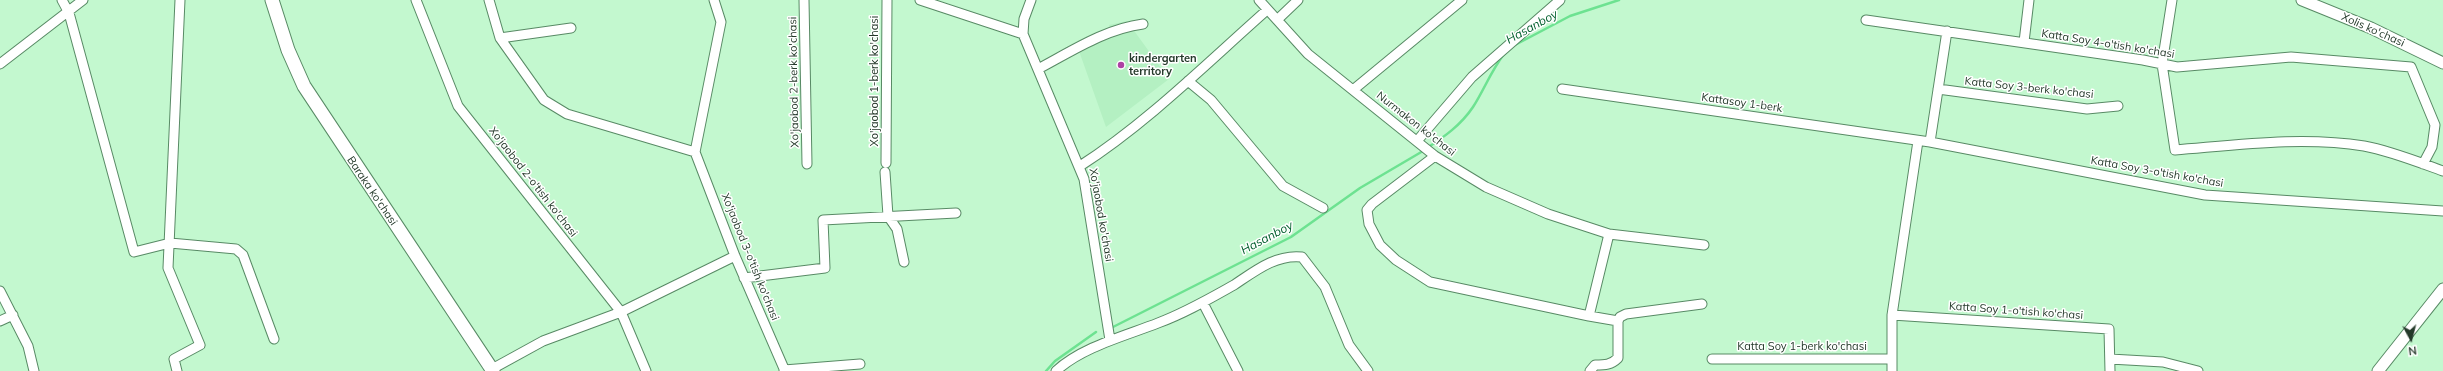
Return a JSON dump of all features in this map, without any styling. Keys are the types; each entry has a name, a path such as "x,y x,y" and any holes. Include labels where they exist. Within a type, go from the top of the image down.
{"main road":[{"name":"Baraka ko'chasi","path":"272,0 288,50 304,86 492,370"}],"street":[{"path":"62,0 69,13 134,252 170,243 236,249 241,252 274,340"},
{"path":"0,64 69,13 83,0"},
{"path":"177,371 174,359 200,345 168,268 180,0"},
{"name":"Xo'jaobod 2-o'tish ko'chasi","path":"416,0 458,106 621,312 646,371"},
{"path":"489,0 500,38 544,100 568,114 695,152 721,22 714,0"},
{"name":"Xo'jaobod 2-berk ko'chasi","path":"804,0 807,164"},
{"name":"Xo'jaobod 1-berk ko'chasi","path":"887,0 886,168 888,216"},
{"path":"920,0 1023,34 1024,19 1031,0"},
{"name":"Nurmakon ko'chasi","path":"1259,0 1308,54 1435,156 1486,187 1548,214 1609,234 1704,245"},
{"path":"1277,20 1298,0"},
{"path":"1353,90 1462,0"},
{"path":"1417,141 1472,77 1560,0"},
{"path":"2024,42 2028,0"},
{"path":"2172,0 2162,64 2175,150 2256,144 2315,142 2365,147 2443,171"},
{"name":"Xolis ko'chasi","path":"2302,0 2371,28 2443,63"},
{"path":"1080,166 1101,153 1188,80 1267,10"},
{"name":"Katta Soy 4-o'tish ko'chasi","path":"1866,20 2024,42 2162,64 2176,68 2290,57 2411,67 2425,103 2434,121 2432,147 2423,164"},
{"path":"1038,69 1106,34 1124,27 1144,24"},
{"path":"500,38 571,28"},
{"path":"1930,142 1947,31"},
{"name":"Xo'jaobod ko'chasi","path":"1023,34 1080,166 1084,179 1110,340"},
{"path":"1188,80 1211,100 1283,186 1324,208"},
{"name":"Kattasoy 1-berk","path":"1562,89 1918,141"},
{"name":"Katta Soy 3-berk ko'chasi","path":"1938,90 2088,109 2118,106"},
{"path":"1892,371 1892,315 1918,141"},
{"name":"Katta Soy 3-o'tish ko'chasi","path":"1918,141 1930,142 2205,195 2443,211"},
{"name":"Xo'jaobod 3-o'tish ko'chasi","path":"695,152 735,256 784,371"},
{"path":"1435,156 1372,204 1367,210 1369,224 1380,246 1396,260 1430,282 1618,321"},
{"path":"744,278 825,268 823,220 956,213"},
{"path":"888,216 897,229 904,262"},
{"path":"1590,316 1609,234"},
{"path":"1056,371 1064,364 1110,340 1159,323 1203,303 1274,260 1290,255 1302,257 1325,287 1349,345 1368,371"},
{"path":"492,370 543,341 621,312 735,256"},
{"path":"2378,371 2443,289"},
{"path":"0,291 28,346 34,371"},
{"path":"1203,303 1238,371"},
{"path":"1590,371 1595,365 1614,363 1618,358 1618,321 1626,314 1702,304"},
{"path":"0,321 13,315"},
{"name":"Katta Soy 1-o'tish ko'chasi","path":"1892,315 2109,329 2110,371"},
{"name":"Katta Soy 1-berk ko'chasi","path":"1712,359 1892,359"},
{"path":"2110,359 2163,362 2198,371"},
{"path":"784,371 860,364"}],"shaded area":[{"name":"kindergarten territory","path":"1127,21 1169,79 1106,127 1079,51 1111,34 1109,25"}],"waterway":[{"name":"Hasanboy","path":"1513,46 1570,16 1619,0"},
{"name":"Hasanboy","path":"1427,148 1452,130 1473,107 1495,67 1504,54"},
{"name":"Hasanboy","path":"1113,327 1291,237 1360,188 1423,151"},
{"name":"Hasanboy","path":"1046,371 1055,361 1096,332"}],"place":[{"name":"kindergarten territory","path":"1121,65"}]}
